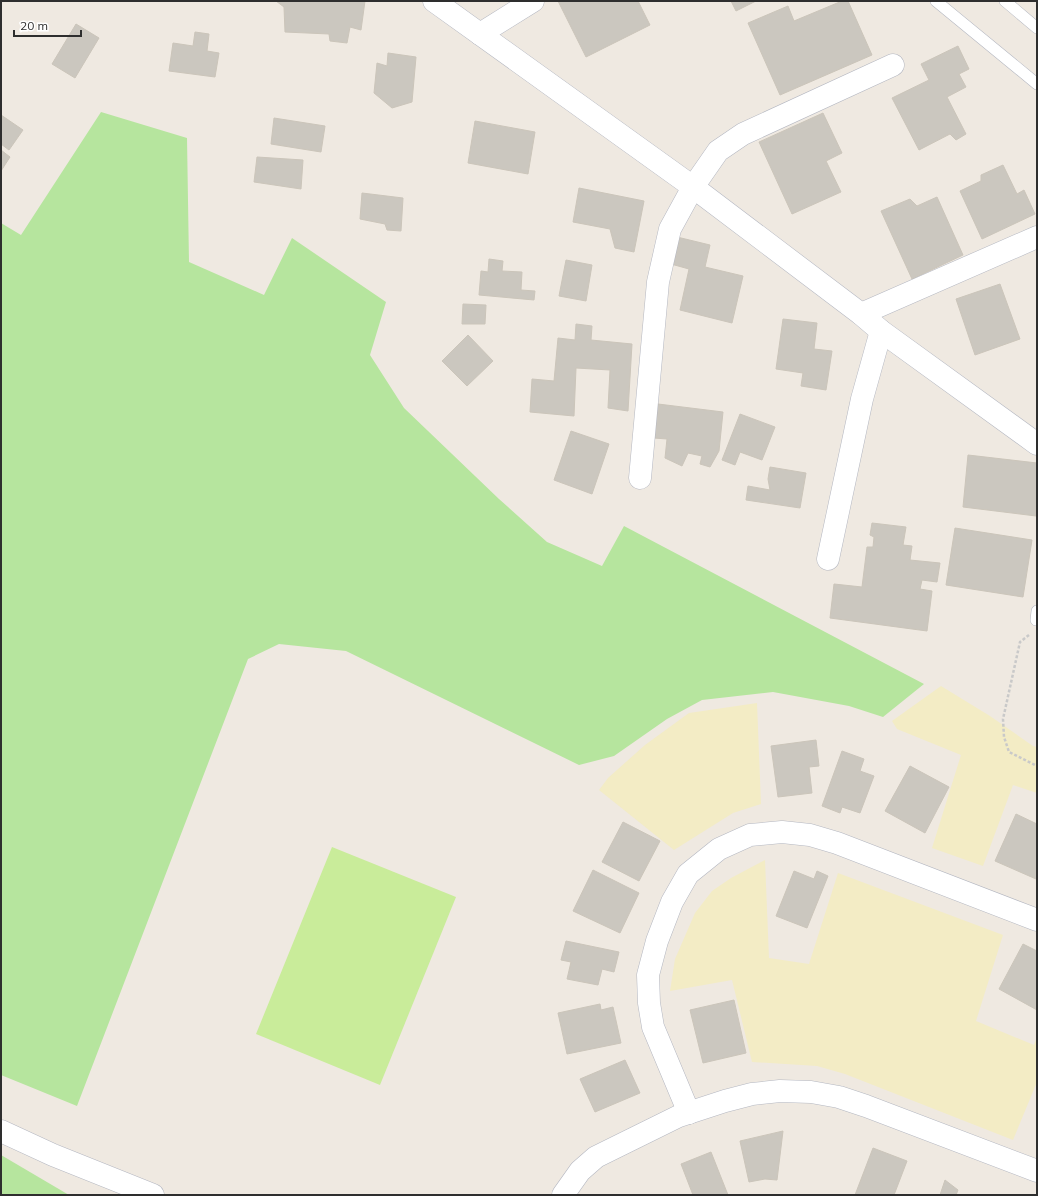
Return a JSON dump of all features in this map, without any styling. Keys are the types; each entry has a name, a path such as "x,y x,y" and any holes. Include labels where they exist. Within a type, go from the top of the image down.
{"street":[{"path":"434,1 693,187 861,314 881,331 1037,444"},
{"path":"480,34 533,1"},
{"path":"640,478 658,282 670,229 693,187 718,152 744,134 893,65"},
{"path":"861,314 1037,237"},
{"path":"828,559 862,400 881,331"},
{"path":"689,1113 654,1027 649,1003 648,974 657,940 672,902 688,874 719,849 750,835 782,832 810,835 837,843 1037,920"},
{"path":"563,1195 580,1171 596,1157 679,1116 752,1094 780,1091 811,1092 839,1097 1037,1171"},
{"path":"1,1131 53,1155 153,1195"}],"lane":[{"path":"936,1 1037,84"},
{"path":"1005,1 1037,28"}],"path":[{"path":"1037,615 1033,632 1020,642 1003,718 1004,737 1009,752 1037,766"}],"green space":[{"path":"101,112 187,138 189,262 264,295 292,238 386,302 370,355 404,408 499,499 547,542 602,566 624,526 924,684 883,717 849,706 773,692 702,700 667,719 614,756 579,765 346,651 279,644 248,659 77,1106 1,1075 1,223 21,235"},
{"path":"332,847 456,897 380,1085 256,1034"},
{"path":"1,1155 69,1195 1,1195"}],"sand":[{"path":"941,686 990,716 1033,746 1037,747 1037,793 1013,785 983,866 932,848 961,755 897,729 892,721"},
{"path":"757,703 761,804 733,813 674,850 599,790 608,778 645,745 689,713"},
{"path":"765,860 769,958 809,964 838,873 1003,935 976,1021 1034,1045 1037,1037 1037,1082 1013,1140 845,1074 817,1066 752,1062 732,980 670,991 675,959 695,913 712,891 731,878"}],"building":[{"path":"276,1 365,1 361,30 350,27 347,43 330,41 329,34 285,32 284,7"},
{"path":"558,1 638,1 650,25 586,57"},
{"path":"731,1 756,1 736,11"},
{"path":"842,1 848,1 872,55 780,95 748,23 788,6 794,21"},
{"path":"76,24 99,38 75,78 52,64"},
{"path":"195,32 209,34 207,51 219,53 215,77 169,71 173,43 193,46"},
{"path":"958,46 969,69 959,74 966,87 947,97 966,134 956,140 950,134 919,150 892,98 929,80 921,64"},
{"path":"388,53 416,57 412,102 392,108 374,93 377,63 387,66"},
{"path":"823,113 842,153 826,161 841,192 792,214 759,142"},
{"path":"1,115 23,130 9,150 1,144"},
{"path":"274,118 325,126 321,152 271,144"},
{"path":"475,121 535,132 528,174 468,163"},
{"path":"1,150 10,157 1,171"},
{"path":"257,157 303,160 301,189 254,182"},
{"path":"1003,165 1017,194 1024,190 1035,214 982,239 960,191 981,181 981,175"},
{"path":"579,188 644,201 634,252 615,248 610,229 573,222"},
{"path":"362,193 403,198 401,231 387,230 385,224 360,219"},
{"path":"937,197 963,255 912,279 881,211 910,199 917,206"},
{"path":"677,237 710,245 705,267 743,276 732,323 680,310 689,269 671,264"},
{"path":"489,259 503,261 502,271 522,272 521,290 535,291 534,300 479,295 481,271 488,272"},
{"path":"566,260 592,265 586,301 559,296"},
{"path":"1000,284 1020,339 975,355 956,299"},
{"path":"463,304 486,305 485,324 462,324"},
{"path":"783,319 817,323 814,349 832,351 826,390 801,386 803,373 776,369"},
{"path":"576,324 592,326 591,340 632,344 628,411 608,408 610,370 576,368 574,416 530,412 532,379 554,381 558,338 575,340"},
{"path":"468,335 493,361 467,386 442,361"},
{"path":"658,404 723,412 719,451 710,467 700,464 702,456 688,453 682,466 665,458 667,439 654,438"},
{"path":"740,414 775,427 762,460 740,452 735,465 722,460"},
{"path":"571,431 609,444 592,494 554,480"},
{"path":"968,455 1037,463 1036,516 963,507"},
{"path":"770,467 806,473 800,508 746,500 748,486 770,490 768,479"},
{"path":"872,523 906,527 903,545 912,546 910,560 940,563 937,582 922,580 920,589 932,591 927,631 830,618 834,584 862,587 867,547 873,547 874,537 870,535"},
{"path":"955,528 1032,540 1023,597 946,585"},
{"path":"816,740 819,766 809,767 812,793 778,797 771,746"},
{"path":"842,751 864,759 860,771 874,776 860,813 842,807 840,813 822,806"},
{"path":"910,766 949,787 925,833 885,811"},
{"path":"1016,814 1037,824 1036,879 995,861"},
{"path":"623,822 660,841 639,881 602,862"},
{"path":"593,870 639,893 620,933 573,911"},
{"path":"794,871 814,879 817,871 828,876 807,928 776,916"},
{"path":"566,941 619,952 614,972 602,969 598,985 567,979 571,962 561,960"},
{"path":"1023,944 1037,951 1037,1010 999,989"},
{"path":"734,1000 746,1053 703,1063 690,1010"},
{"path":"600,1004 601,1010 613,1007 621,1043 567,1054 558,1013"},
{"path":"625,1060 640,1093 595,1112 580,1079"},
{"path":"783,1131 777,1180 765,1179 749,1182 740,1141"},
{"path":"873,1148 907,1161 894,1195 855,1195"},
{"path":"711,1152 728,1195 693,1195 681,1164"},
{"path":"945,1180 958,1190 956,1195 940,1195"}]}
